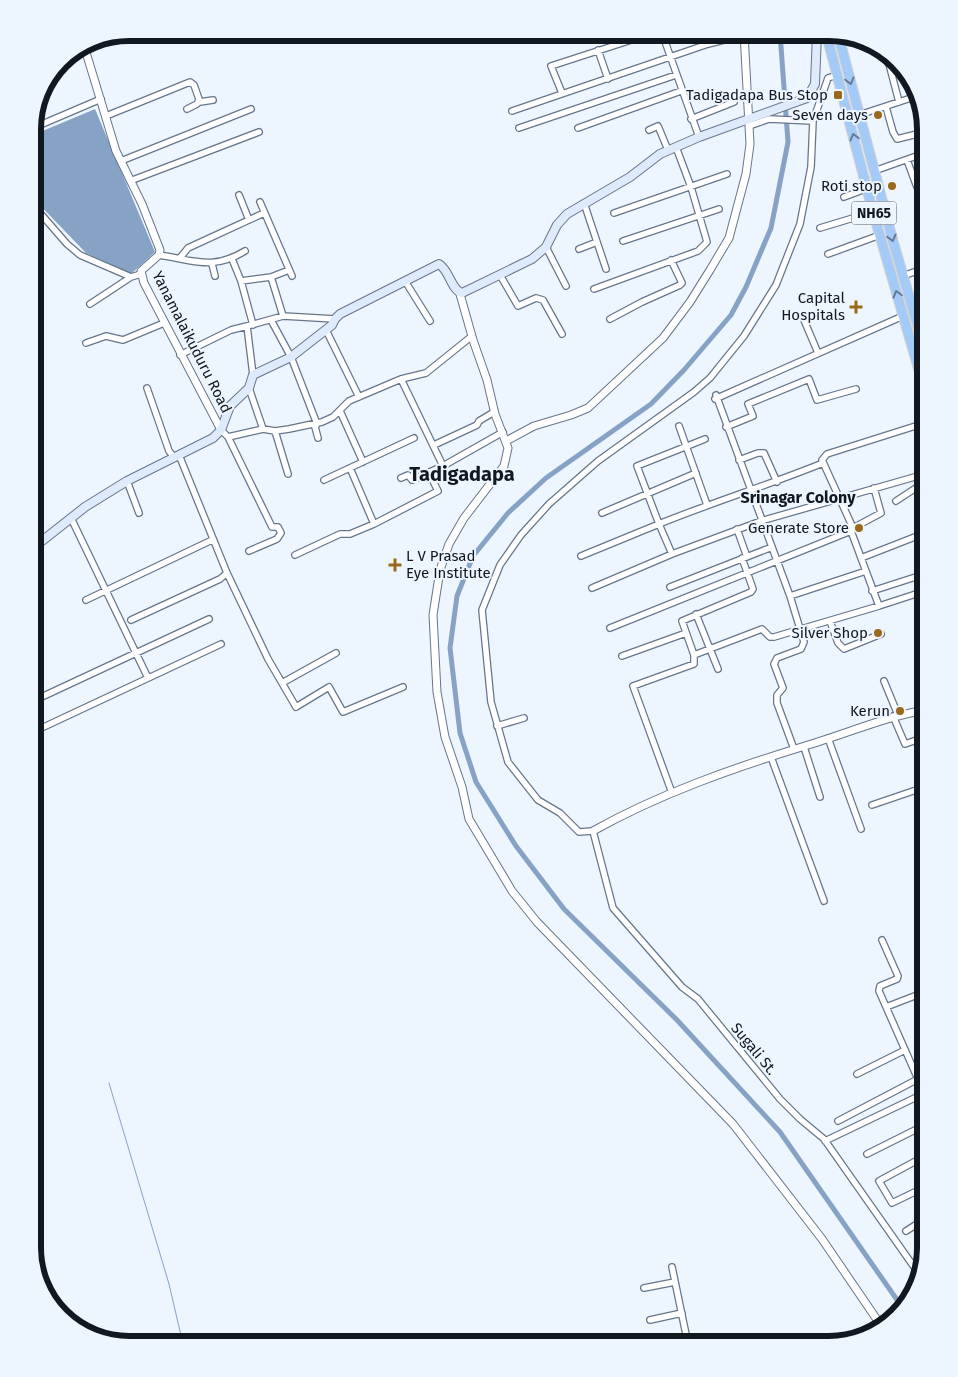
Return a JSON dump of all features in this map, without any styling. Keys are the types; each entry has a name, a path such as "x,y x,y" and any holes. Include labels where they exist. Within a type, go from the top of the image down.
{"highway":[{"path":"823,41 831,52"},
{"name":"NH65","path":"828,41 880,235 917,360"},
{"name":"NH65","path":"840,42 902,276 917,323"}],"main road":[{"path":"41,542 71,518 128,481 213,438 221,430 230,406 249,388 253,375 291,356 332,325 335,318 439,264 445,269 460,294 532,259 546,247 562,219 584,203 630,177 651,160 668,150 699,137 748,123 757,117 808,98 815,84 818,41"}],"street":[{"path":"562,93 551,66 627,41"},
{"path":"665,41 691,119 699,137"},
{"path":"512,112 562,93 719,41"},
{"path":"506,441 534,426 588,408 655,346 672,326 690,302 729,238 746,174 748,123 744,41"},
{"path":"598,50 608,79"},
{"name":"Yanamalaikuduru Road","path":"86,53 121,161 156,237 159,255 142,268 141,274 180,355 221,430"},
{"path":"889,66 899,102"},
{"path":"519,128 676,75"},
{"path":"837,75 828,78 813,121 811,167 796,237 776,285 744,336 710,378 694,392 598,461 549,504 521,534 500,565 482,610 489,666 489,690 508,762 538,800 560,813 579,832 593,831 672,793 794,749 896,716 917,712"},
{"path":"106,116 190,82 194,85 199,100 202,103 213,100"},
{"path":"578,128 681,90"},
{"path":"859,115 911,98"},
{"path":"41,125 101,99"},
{"path":"186,109 197,104 199,100"},
{"path":"691,119 734,102"},
{"path":"886,107 893,132 897,139 917,134"},
{"path":"121,161 251,109"},
{"path":"748,123 770,119 813,121"},
{"path":"648,130 658,126 668,150"},
{"path":"130,181 259,132"},
{"path":"594,290 698,251 707,242 691,187 676,147"},
{"path":"874,171 917,156"},
{"path":"907,160 917,187"},
{"path":"614,213 728,174"},
{"path":"844,197 868,188"},
{"path":"239,195 249,220"},
{"path":"241,281 291,273 260,202"},
{"path":"584,203 606,269"},
{"path":"623,241 720,209"},
{"path":"820,228 874,212"},
{"path":"180,258 188,248 209,241 264,213"},
{"path":"41,214 67,244 80,255 131,277"},
{"path":"828,254 880,235"},
{"path":"579,249 597,242"},
{"path":"546,247 566,286"},
{"path":"159,255 201,264 212,264 232,259 245,251"},
{"path":"232,259 241,281 250,325 253,375"},
{"path":"610,319 680,285 682,283 671,260"},
{"path":"212,264 215,276"},
{"path":"902,276 917,271"},
{"path":"90,304 131,277 141,274"},
{"path":"500,275 518,306 536,298 543,300 562,334"},
{"path":"272,277 283,316"},
{"path":"405,281 430,321"},
{"path":"460,294 487,380 494,412 508,448 504,466 473,506 449,544 440,570 434,599 433,634 437,692 445,738 462,787 469,819 512,891 536,922 601,985 733,1124 822,1239 878,1321"},
{"path":"180,355 231,330 283,316 335,318"},
{"path":"794,749 777,703 777,695 783,688 774,664 777,658 794,653 804,646 790,596 715,397 904,316"},
{"path":"271,320 291,356 317,424 315,427 318,438"},
{"path":"804,320 818,353"},
{"path":"86,343 106,336 123,340 164,323"},
{"path":"326,330 359,397"},
{"path":"228,436 317,424 333,417 349,401 401,379 434,368 472,336"},
{"path":"401,379 443,466"},
{"path":"726,427 753,416 748,404 809,379 817,400 856,389"},
{"path":"147,388 169,451 177,456 252,629 296,708 329,687 343,712 403,686"},
{"path":"249,388 263,430"},
{"path":"340,411 363,462"},
{"path":"434,445 477,426 479,421 494,412"},
{"path":"679,426 707,505"},
{"path":"878,606 840,497 822,463 822,458 827,454 917,426"},
{"path":"221,430 228,436 272,526 278,527 281,533 277,539 248,552"},
{"path":"275,431 288,474"},
{"path":"401,478 408,474 412,480 429,473 503,432"},
{"path":"324,480 414,438"},
{"path":"672,554 638,466 706,439"},
{"path":"739,460 758,453 764,453 777,482"},
{"path":"581,556 707,505 777,482 822,463"},
{"path":"350,468 374,524"},
{"path":"295,555 340,534 350,534 374,524 438,491 429,473"},
{"path":"602,513 647,492 696,474"},
{"path":"592,588 737,529 840,497 917,476"},
{"path":"128,481 139,514"},
{"path":"610,628 852,530 881,513 874,488"},
{"path":"896,501 917,488"},
{"path":"71,518 148,678"},
{"path":"672,793 633,686 692,666 695,663 694,655 683,620 751,592 753,589 737,529"},
{"path":"861,558 917,536"},
{"path":"86,600 212,540"},
{"path":"670,587 772,547"},
{"path":"790,596 866,571"},
{"path":"131,620 220,579 227,573"},
{"path":"872,591 917,577"},
{"path":"694,655 762,629 770,637 830,621 917,594"},
{"path":"696,614 718,669"},
{"path":"41,697 209,619"},
{"path":"830,621 838,643 844,649 882,634"},
{"path":"622,656 686,634"},
{"path":"41,728 221,644"},
{"path":"282,683 336,652"},
{"path":"884,681 903,742 908,744 917,740"},
{"path":"497,726 524,718"},
{"path":"828,738 861,829"},
{"path":"804,747 820,797"},
{"path":"772,757 824,901"},
{"path":"872,805 917,790"},
{"name":"Sugali St.","path":"593,831 613,908 627,927 682,987 698,999 780,1099 826,1141 915,1268"},
{"path":"882,940 898,976 878,989 917,1072"},
{"path":"886,1008 917,996"},
{"path":"858,1074 905,1050"},
{"path":"838,1121 917,1082"},
{"path":"826,1141 917,1098"},
{"path":"867,1154 917,1129"},
{"path":"917,1161 879,1181 892,1203 917,1191"},
{"path":"906,1231 917,1225"},
{"path":"672,1267 686,1336"},
{"path":"644,1288 676,1282"},
{"path":"650,1320 682,1313"}],"water":[{"path":"95,109 155,252 131,274 86,253 41,206 41,132"}],"waterway":[{"path":"781,41 788,142 771,228 746,287 731,315 684,370 651,404 546,478 508,513 473,556 457,596 450,648 460,733 476,782 516,846 564,909 677,1020 780,1132 898,1302"},
{"path":"109,1083 169,1284 181,1336"}],"place":[{"name":"Tadigadapa Bus Stop","path":"838,95"},
{"name":"Seven days","path":"878,115"},
{"name":"Roti stop","path":"892,186"},
{"name":"Capital Hospitals","path":"856,307"},
{"name":"Generate Store","path":"859,528"},
{"name":"L V Prasad Eye Institute","path":"395,565"},
{"name":"Silver Shop","path":"878,633"},
{"name":"Kerun","path":"900,711"}],"district":[{"name":"Tadigadapa","path":"462,474"},
{"name":"Srinagar Colony","path":"798,497"}]}
